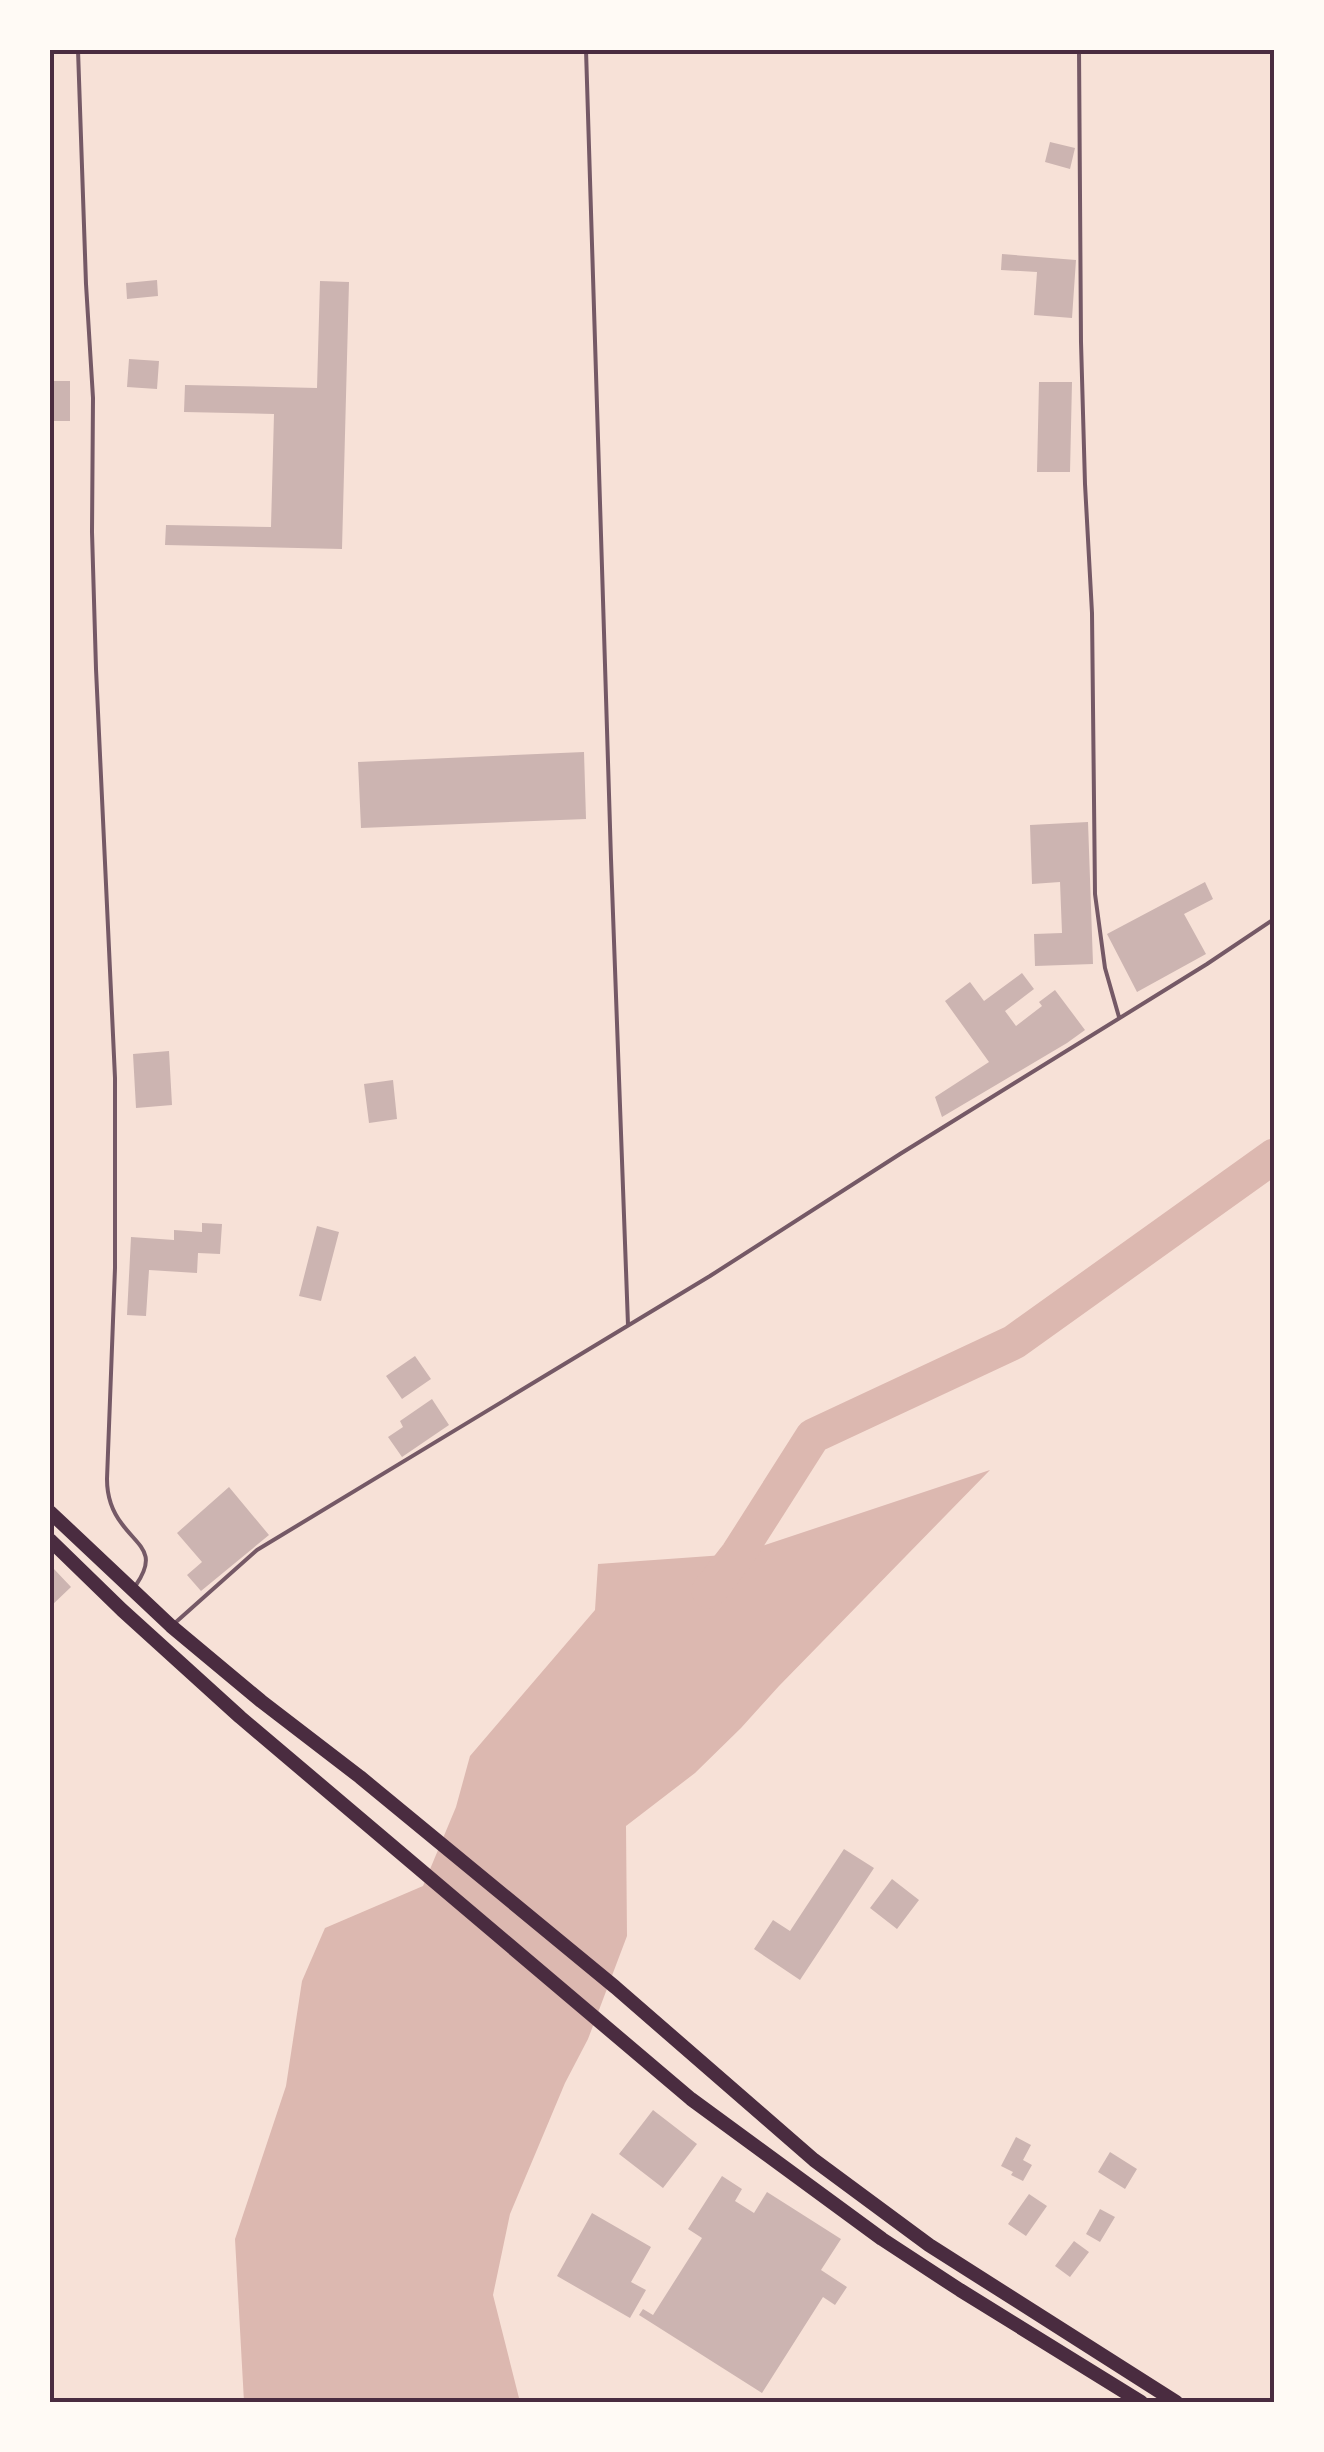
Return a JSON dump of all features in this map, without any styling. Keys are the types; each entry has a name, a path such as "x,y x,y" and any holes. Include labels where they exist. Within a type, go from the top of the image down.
{"highway":[{"path":"50,1512 171,1626 600,1975 814,2160 929,2245 1176,2402"},
{"path":"50,1540 240,1717 691,2099 882,2239 1140,2402"}],"lane":[{"path":"78,50 92,398 96,668 114,1078 114,1268 106,1479 114,1511 144,1551 146,1567 134,1588"},
{"path":"586,50 628,1325"},
{"path":"1079,50 1081,342 1092,613 1095,894 1104,968 1119,1018"},
{"path":"171,1626 258,1550 628,1325 1274,919"}],"shaded area":[{"path":"990,1470 695,1773 626,1826 627,1936 588,2039 565,2083 510,2214 493,2295 520,2402 244,2402 235,2239 286,2086 302,1981 325,1928 423,1886 456,1807 470,1756 595,1610 598,1564 738,1554"}],"building":[{"path":"1050,142 1075,148 1070,169 1045,162"},
{"path":"1002,254 1076,260 1072,318 1034,315 1037,272 1001,270"},
{"path":"157,280 158,296 127,299 126,283"},
{"path":"320,281 349,282 342,549 165,545 166,525 271,527 274,414 184,412 185,385 317,388"},
{"path":"129,359 159,361 157,389 127,387"},
{"path":"50,381 70,381 70,421 50,421"},
{"path":"1039,382 1072,382 1070,472 1037,472"},
{"path":"584,752 586,819 361,828 358,762"},
{"path":"1088,822 1093,964 1035,966 1034,934 1062,933 1060,882 1032,884 1030,825"},
{"path":"1205,882 1213,899 1184,914 1206,954 1137,992 1107,934"},
{"path":"1022,973 1034,989 1005,1011 1016,1026 1055,990 1085,1030 942,1117 935,1097 989,1062 945,1001 970,982 984,1001"},
{"path":"169,1051 172,1105 136,1108 133,1054"},
{"path":"393,1080 397,1119 369,1123 364,1084"},
{"path":"202,1223 222,1224 220,1254 198,1253 197,1273 149,1270 146,1316 127,1315 131,1237 174,1240 174,1230 202,1232"},
{"path":"317,1226 339,1232 321,1301 299,1296"},
{"path":"415,1356 431,1379 402,1399 386,1376"},
{"path":"432,1399 449,1425 402,1457 388,1437 403,1427 400,1421"},
{"path":"229,1487 269,1535 201,1591 187,1575 202,1562 177,1533"},
{"path":"50,1569 71,1587 50,1607"},
{"path":"844,1849 874,1868 800,1980 754,1949 773,1920 790,1931"},
{"path":"892,1879 919,1900 897,1929 870,1908"},
{"path":"653,2110 697,2144 663,2188 619,2154"},
{"path":"1016,2137 1031,2145 1023,2160 1032,2165 1023,2181 1001,2166"},
{"path":"1110,2152 1137,2169 1125,2189 1098,2172"},
{"path":"722,2176 742,2189 735,2201 754,2213 767,2192 841,2239 821,2270 847,2287 835,2305 823,2297 762,2393 639,2315 643,2309 653,2315 702,2238 688,2229"},
{"path":"1029,2194 1047,2206 1026,2236 1008,2224"},
{"path":"1100,2209 1115,2217 1100,2242 1086,2234"},
{"path":"592,2213 651,2247 631,2282 646,2290 630,2318 557,2276"},
{"path":"1074,2241 1089,2252 1070,2277 1055,2266"}],"waterway":[{"path":"709,1591 738,1554 813,1436 1014,1342 1274,1156"}]}
